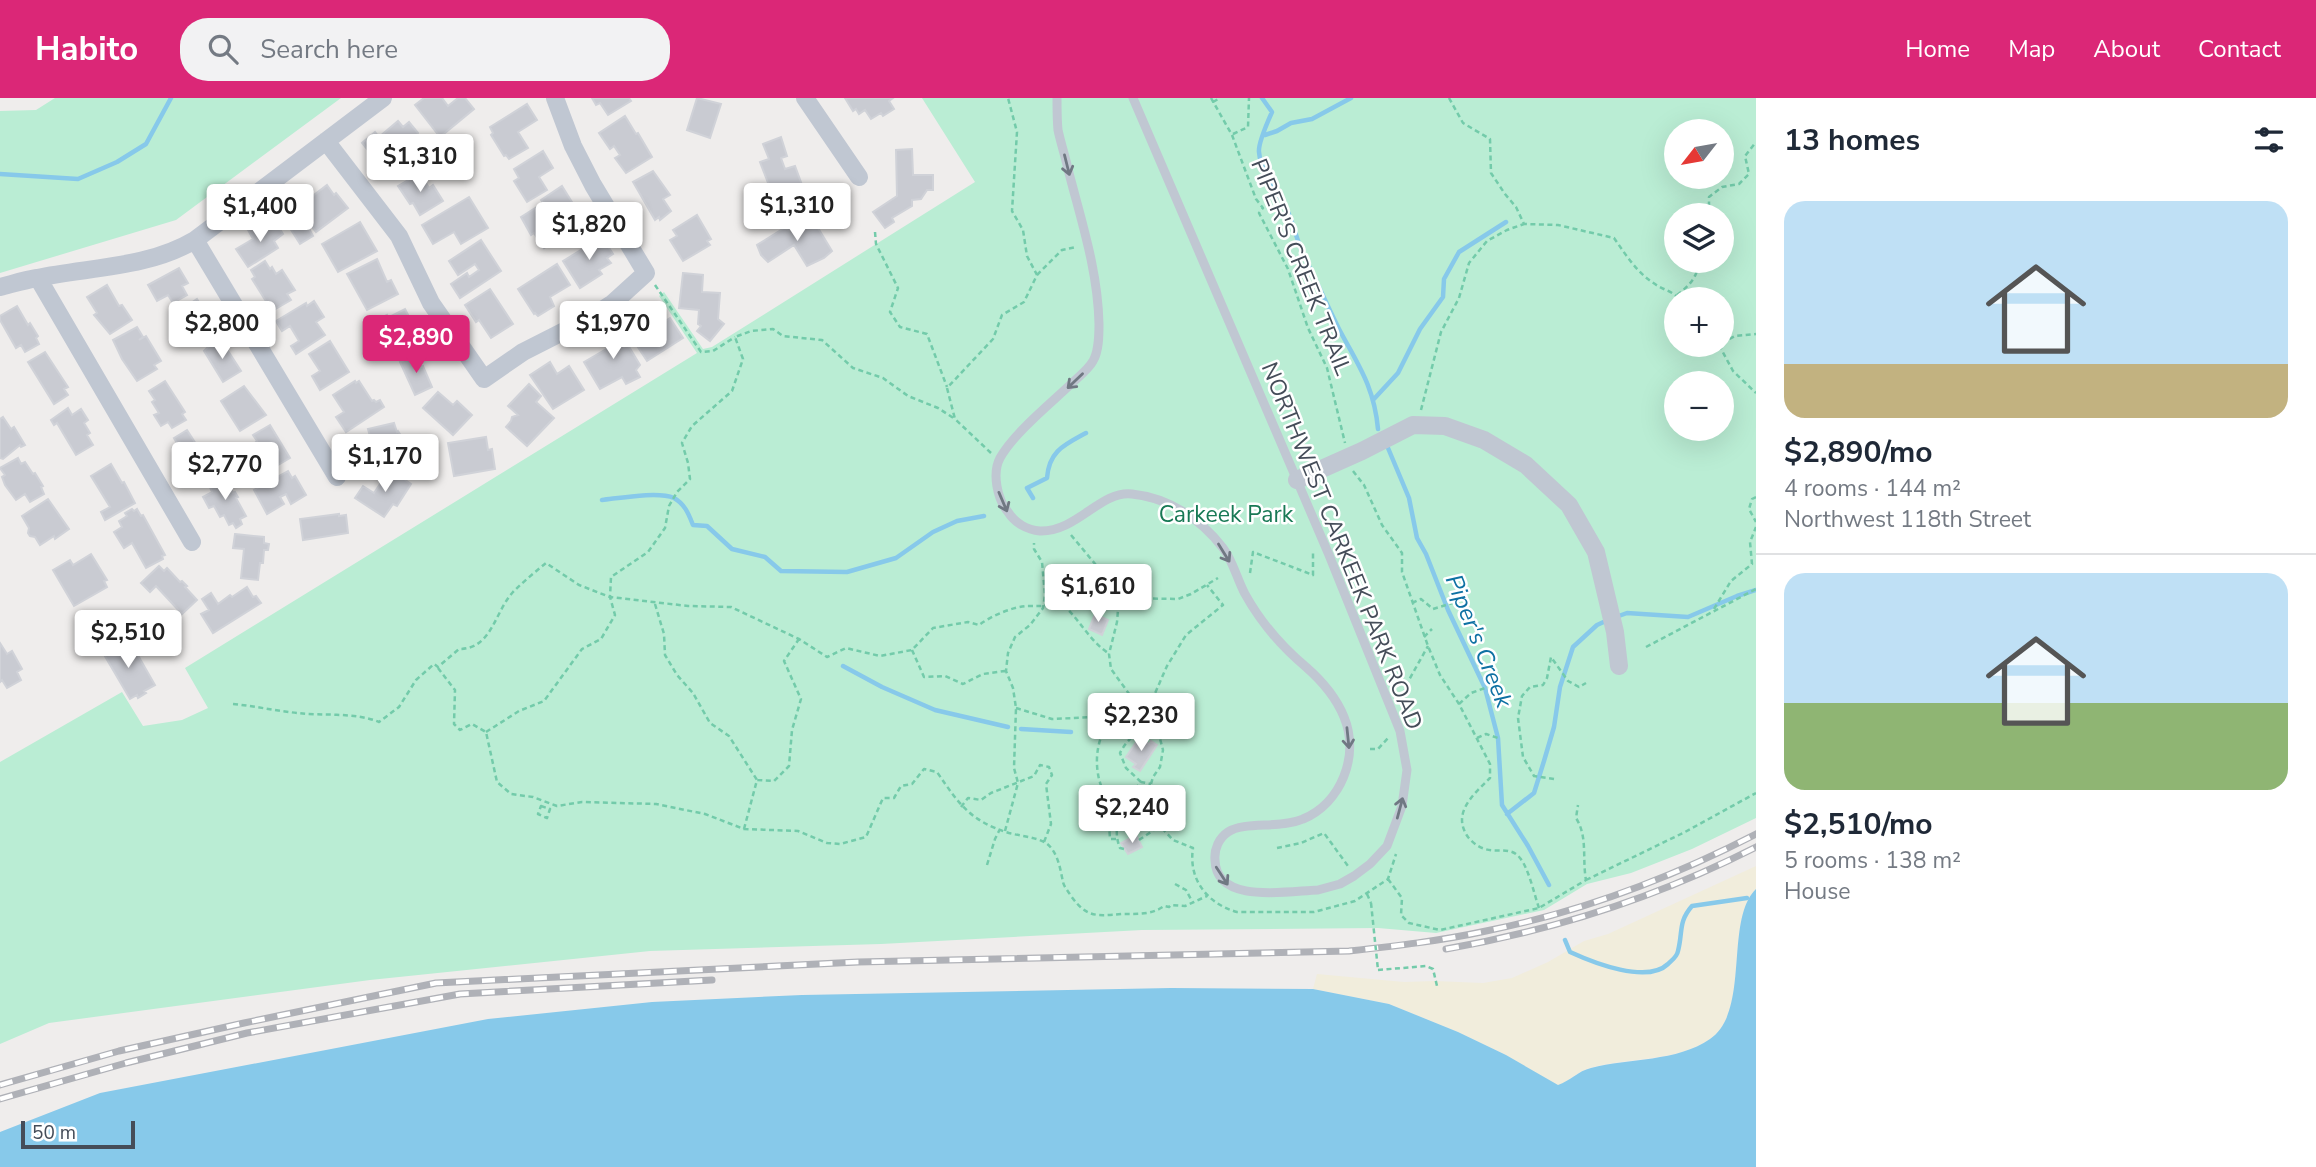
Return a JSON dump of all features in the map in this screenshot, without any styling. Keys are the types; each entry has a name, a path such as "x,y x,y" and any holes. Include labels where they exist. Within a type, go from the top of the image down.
{"street":[{"path":"0,287 143,261 180,249 383,98"},
{"path":"327,141 399,236 431,303 484,379 523,352 614,303 646,272 593,186 573,146 555,98"},
{"path":"805,98 859,177"},
{"path":"195,240 337,477"},
{"path":"38,278 192,542"},
{"path":"1297,480 1362,452 1413,425 1445,426 1484,440 1526,466 1569,505 1596,552 1615,632 1619,666"}],"lane":[{"name":"NORTHWEST CARKEEK PARK ROAD","path":"1057,98 1058,130 1094,272 1099,337 1094,360 1012,443 999,460 996,477 999,495 1006,511 1019,524 1034,530 1051,531 1065,527 1117,494 1130,493 1156,498 1192,515 1224,549 1245,595 1264,623 1298,661 1321,681 1338,703 1345,719 1350,744 1347,770 1335,793 1316,812 1279,826 1243,827 1228,832 1218,843 1214,858 1215,867 1223,881 1237,890 1318,890 1340,884 1354,876 1387,846 1402,806 1407,770 1400,731 1329,555 1133,98"}],"path":[{"path":"1008,98 1017,132 1012,211 1023,230 1027,256 1037,275"},
{"path":"1212,100 1220,98"},
{"path":"1232,135 1248,127 1249,98"},
{"path":"1449,98 1463,123 1490,139 1490,173 1516,206 1524,224"},
{"name":"PIPER'S CREEK TRAIL","path":"1212,100 1232,135 1256,199 1263,208 1259,213 1289,269 1308,328 1327,368 1338,407 1346,453"},
{"path":"1709,203 1709,197 1722,187 1739,184 1749,174 1745,156 1756,142"},
{"path":"1413,425 1424,404 1441,332 1460,298 1469,263 1486,241 1524,224 1558,225 1614,238 1633,265 1664,289"},
{"path":"874,232 876,244 898,288 890,312 900,327 927,334 947,388 955,419"},
{"path":"947,388 993,339 1002,314 1024,302 1037,275 1062,250 1075,247"},
{"path":"646,272 701,352 713,351 735,337 751,331 773,330 783,336 821,340 853,368 883,378 908,396 938,408 955,419 994,456"},
{"path":"1734,338 1756,334"},
{"path":"486,732 519,711 544,702 582,649 601,639 614,615 610,597 611,577 648,552 665,528 669,506 677,492 690,479 682,443 692,426 732,391 743,359 735,337"},
{"path":"1727,357 1733,371 1756,393"},
{"path":"1349,465 1364,485 1382,525 1402,553 1402,572 1424,637 1440,675 1459,704 1490,764 1490,778 1466,802 1462,814 1463,830 1472,842 1483,849 1508,850 1519,856 1539,908"},
{"path":"1756,497 1752,499 1749,509 1756,522"},
{"path":"1065,527 1119,598 1117,622 1109,654 1111,669 1151,724 1163,750 1160,767 1151,784 1160,826 1173,840 1193,848 1192,866 1195,877 1207,895 1226,909 1248,913 1314,912 1347,904 1388,879 1402,898 1401,915 1409,923 1440,930 1539,908 1586,880 1718,815 1756,793"},
{"path":"1712,611 1731,581 1752,564 1750,542 1756,527"},
{"path":"1034,549 1042,562 1045,594 1043,608"},
{"path":"1248,583 1254,552 1313,575 1314,558"},
{"path":"438,667 459,649 472,649 484,639 511,594 546,563 579,585 610,597 654,603 731,607 799,639 827,657 846,648 880,656 912,649 933,628 968,622 979,625 988,618 1025,606 1043,608"},
{"path":"1063,605 1080,594 1087,578 1100,570"},
{"path":"1119,598 1178,599 1218,578"},
{"path":"1145,716 1167,666 1186,635 1223,606 1207,585"},
{"path":"1412,603 1421,599 1433,609 1456,602 1464,588"},
{"path":"1646,647 1756,589"},
{"path":"1005,831 1018,783 1014,768 1016,708 1013,688 1006,671 1008,653 1015,637 1030,625 1043,608 1055,602 1063,605 1094,644 1109,654"},
{"path":"654,603 664,634 665,655 677,675 693,693 710,723 729,736 757,780 744,829"},
{"path":"1424,637 1432,629"},
{"path":"757,780 774,781 789,766 792,730 801,699 784,660 799,639"},
{"path":"912,649 924,677 945,676 963,684 983,674 1006,671"},
{"path":"1554,779 1534,776 1523,757 1518,718 1522,696 1530,687 1543,685 1548,678 1551,657 1568,681 1579,687 1586,683"},
{"path":"233,704 261,706 300,714 318,712 340,717 365,716 379,722 399,707 416,680 434,664 455,690 454,724 460,730 472,724 486,732 498,782 511,794 533,797 557,806 582,802 656,804 705,814 744,829 799,831 827,843 840,844 866,837 883,797 894,798 901,786 912,784 923,769 937,772 961,807 982,821 1044,842 1061,866 1063,885 1080,909 1090,914 1157,911 1164,906 1185,906 1207,895"},
{"path":"1459,704 1471,694 1485,688"},
{"path":"1016,708 1052,719 1119,715"},
{"path":"1116,839 1110,839 1110,822 1097,773 1099,748 1105,726 1124,712 1141,711"},
{"path":"1151,724 1125,743 1120,753 1126,768 1141,782 1151,784"},
{"path":"1370,749 1378,749 1391,734"},
{"path":"1477,738 1486,734 1497,738"},
{"path":"961,807 968,798 981,800 991,793 1034,776 1040,765 1049,767 1052,775 1046,784 1051,824 1044,842"},
{"path":"1124,849 1120,848 1116,839 1118,817 1130,794 1141,782"},
{"path":"546,807 548,803"},
{"path":"1577,804 1576,818 1582,828 1585,843 1583,860 1586,880"},
{"path":"1139,840 1160,826"},
{"path":"987,865 1000,829"},
{"path":"1277,848 1301,843 1324,832 1349,869"},
{"path":"1175,884 1186,890 1193,903"},
{"path":"1367,894 1371,903 1378,970 1426,966 1433,969 1437,986"}],"green space":[{"path":"55,98 341,98 176,220 0,273 0,111 36,110"},
{"name":"Carkeek Park","path":"922,98 1756,98 1756,818 1692,849 1631,873 1587,884 1544,910 1436,933 1378,928 1142,930 881,944 650,951 370,980 49,1023 0,1044 0,762 122,692 143,726 182,720 208,708 185,668 697,353 659,296 664,292 703,349 712,347 975,182"}],"sand":[{"path":"1756,866 1756,889 1747,903 1741,922 1730,1008 1722,1026 1710,1039 1683,1052 1590,1068 1558,1086 1506,1055 1389,1004 1313,989 1317,974 1404,982 1483,983 1512,978 1548,962 1584,941 1608,934"}],"water":[{"path":"1756,889 1756,1167 0,1167 0,1132 100,1093 488,1019 652,1002 802,995 1171,988 1313,989 1389,1004 1506,1055 1558,1085 1591,1068 1668,1056 1710,1039 1722,1026 1730,1008 1741,922 1747,903"}],"building":[{"path":"424,98 442,98 448,106 458,98 465,98 474,109 440,137 415,105"},
{"path":"592,98 629,98 631,101 608,115 600,103 596,105"},
{"path":"697,98 721,104 710,138 687,130"},
{"path":"845,98 893,98 889,101 894,109 871,119 865,110 859,114 856,109 853,111"},
{"path":"527,104 537,120 518,132 528,148 509,159 504,156 491,135 493,133 490,127"},
{"path":"625,116 652,157 626,173 615,158 620,155 614,146 610,149 599,133"},
{"path":"398,121 403,127 409,122 418,133 415,140 380,165 362,143 375,132 379,137"},
{"path":"781,137 787,156 781,158 785,169 795,166 802,185 773,196 760,162 769,159 763,144"},
{"path":"912,149 913,175 933,175 933,190 927,190 921,199 912,200 912,206 892,218 894,222 885,228 873,212 897,196 896,150"},
{"path":"543,151 553,168 539,177 547,190 527,202 514,181 519,178 514,169"},
{"path":"653,171 670,195 663,199 671,211 660,220 659,217 655,220 633,182"},
{"path":"420,173 429,188 433,185 443,201 420,215 398,186"},
{"path":"327,185 348,208 316,232 297,208"},
{"path":"562,186 575,207 555,221 564,235 544,248 534,233 531,235 521,217 543,203 541,200"},
{"path":"469,197 488,228 461,244 454,232 433,244 422,225"},
{"path":"697,215 711,239 707,241 710,245 683,261 670,240 677,236 673,230"},
{"path":"302,216 313,236 300,244 288,225"},
{"path":"812,218 832,251 824,258 807,266 794,245 768,262 761,255 757,245 784,228 792,231"},
{"path":"275,221 283,234 274,241 278,248 248,267 236,249 253,239 248,230 257,225 260,230"},
{"path":"360,222 377,251 338,272 322,244"},
{"path":"602,237 613,254 607,258 611,263 599,270 602,274 580,288 563,261"},
{"path":"481,240 501,271 460,298 451,284 467,273 469,277 479,270 475,264 458,275 449,261"},
{"path":"377,259 387,282 391,280 398,294 367,310 347,274"},
{"path":"265,261 276,274 282,270 295,290 287,294 291,300 272,311 252,279 255,277 251,270"},
{"path":"557,264 570,285 550,297 554,306 538,316 518,289"},
{"path":"179,268 188,283 182,286 187,295 173,303 168,295 157,301 148,285"},
{"path":"683,273 703,275 702,292 720,293 718,319 724,324 710,341 697,331 701,326 698,324 699,310 679,308"},
{"path":"107,285 119,306 122,305 132,320 110,334 94,315 97,313 87,297"},
{"path":"490,289 513,324 491,338 465,305"},
{"path":"197,299 215,329 196,341 189,328 181,331 172,316"},
{"path":"314,301 324,317 316,322 325,335 296,354 291,346 299,341 290,326 282,331 276,321"},
{"path":"17,306 38,336 36,338 39,344 25,352 21,345 16,348 0,320 0,316"},
{"path":"405,309 419,336 410,341 411,344 388,355 371,323 387,315 389,320 389,317"},
{"path":"656,314 662,323 670,318 683,338 647,361 628,332"},
{"path":"611,323 624,347 628,345 640,365 636,370 640,377 626,384 622,377 600,389 584,362 608,348 605,344 615,337 606,342 599,330"},
{"path":"137,327 143,337 139,340 146,336 161,361 154,365 157,369 137,381 113,340"},
{"path":"221,340 241,371 223,382 204,351 213,342 215,344"},
{"path":"330,341 349,372 320,390 312,376 320,371 309,354"},
{"path":"45,352 68,387 64,389 68,395 54,404 28,362"},
{"path":"415,355 432,387 415,395 400,362"},
{"path":"550,362 557,374 569,366 584,390 553,409 530,375"},
{"path":"165,381 185,412 182,414 186,420 172,428 168,422 161,426 154,415 159,413 149,391"},
{"path":"359,381 372,401 380,400 384,407 346,432 336,417 344,412 333,395"},
{"path":"529,384 541,396 536,402 554,418 527,446 506,427 512,417 518,415 508,406"},
{"path":"244,386 266,415 240,431 221,401"},
{"path":"438,392 453,405 457,401 472,415 453,435 423,408"},
{"path":"68,408 72,415 81,409 88,420 84,423 93,445 76,455 57,423 54,425 51,420"},
{"path":"3,417 11,429 14,427 25,445 20,445 3,459 0,458 0,419"},
{"path":"394,423 397,432 407,445 410,445 412,454 368,465 364,450 373,448 368,429"},
{"path":"270,425 290,458 273,468 253,435"},
{"path":"187,430 214,472 216,479 209,483 206,477 197,483 173,448 178,445 174,438"},
{"path":"486,437 488,450 492,449 495,469 454,476 448,443"},
{"path":"18,458 21,464 25,462 33,474 35,473 43,486 41,487 44,494 30,502 25,494 16,500 2,477 5,475 0,468"},
{"path":"111,464 135,503 105,520 101,512 110,507 91,476"},
{"path":"390,469 411,484 397,506 393,504 384,517 355,498 363,486 374,493"},
{"path":"288,471 292,478 295,476 306,495 291,504 286,494 280,497 284,504 267,514 254,490"},
{"path":"224,477 238,497 236,498 246,516 240,519 242,524 236,528 233,523 229,525 224,515 220,517 214,506 209,508 203,497 212,492 209,485"},
{"path":"48,499 69,529 40,545 35,537 28,533 29,528 22,516"},
{"path":"132,509 137,509 141,516 143,515 165,555 162,556 163,559 146,568 132,543 124,548 114,532 122,527 119,521"},
{"path":"346,515 348,533 303,540 300,519"},
{"path":"235,534 264,537 264,543 269,544 268,550 264,550 263,563 260,563 258,580 241,578 244,549 233,548"},
{"path":"91,554 107,580 104,581 107,587 74,606 53,570 70,560 73,565"},
{"path":"159,566 164,571 167,568 182,581 197,600 182,614 156,586 150,592 141,583"},
{"path":"247,587 261,603 213,633 201,614 209,610 202,599 211,593 218,604"},
{"path":"1095,614 1108,620 1102,635 1089,629"},
{"path":"113,637 126,658 136,652 155,685 138,698 137,695 130,699 99,646"},
{"path":"0,643 7,654 12,651 22,669 17,672 21,680 7,688 2,680 0,682"},
{"path":"1139,738 1157,745 1140,771 1133,767 1136,764 1126,757"},
{"path":"1136,835 1142,847 1128,854 1121,843"}],"waterway":[{"path":"0,174 78,179 117,162 146,144 171,98"},
{"name":"Piper's Creek","path":"1262,98 1272,112 1259,148 1262,167 1285,205 1304,256 1364,376 1373,400 1378,429"},
{"path":"1265,135 1291,123 1312,119 1351,98"},
{"path":"1373,400 1398,373 1420,329 1443,297 1444,279 1459,252 1506,222"},
{"path":"1033,498 1027,488 1047,478 1054,455 1086,433"},
{"name":"Piper's Creek","path":"1388,448 1409,498 1417,538 1485,688 1498,738 1502,805 1549,885"},
{"path":"602,500 649,495 674,498 684,507 693,525 707,526 732,549 765,557 781,571 847,572 896,558 933,532 957,521 984,516"},
{"path":"1616,617 1627,613 1688,617 1756,590"},
{"path":"1507,814 1534,793 1554,727 1560,687 1573,647 1597,625 1608,620"},
{"path":"843,666 882,687 935,710 1008,727"},
{"path":"1021,729 1071,732"},
{"name":"Piper's Creek","path":"1565,940 1570,952 1606,966 1634,972 1659,970 1677,955 1683,922 1692,906 1747,898"}],"railway":[{"path":"0,1085 119,1051 436,983 858,962 1349,951 1418,943 1469,935 1590,904 1658,879 1756,834"},
{"path":"1446,949 1526,932 1605,910 1681,881 1756,847"},
{"path":"0,1099 126,1063 247,1033 460,994 712,980"}]}
